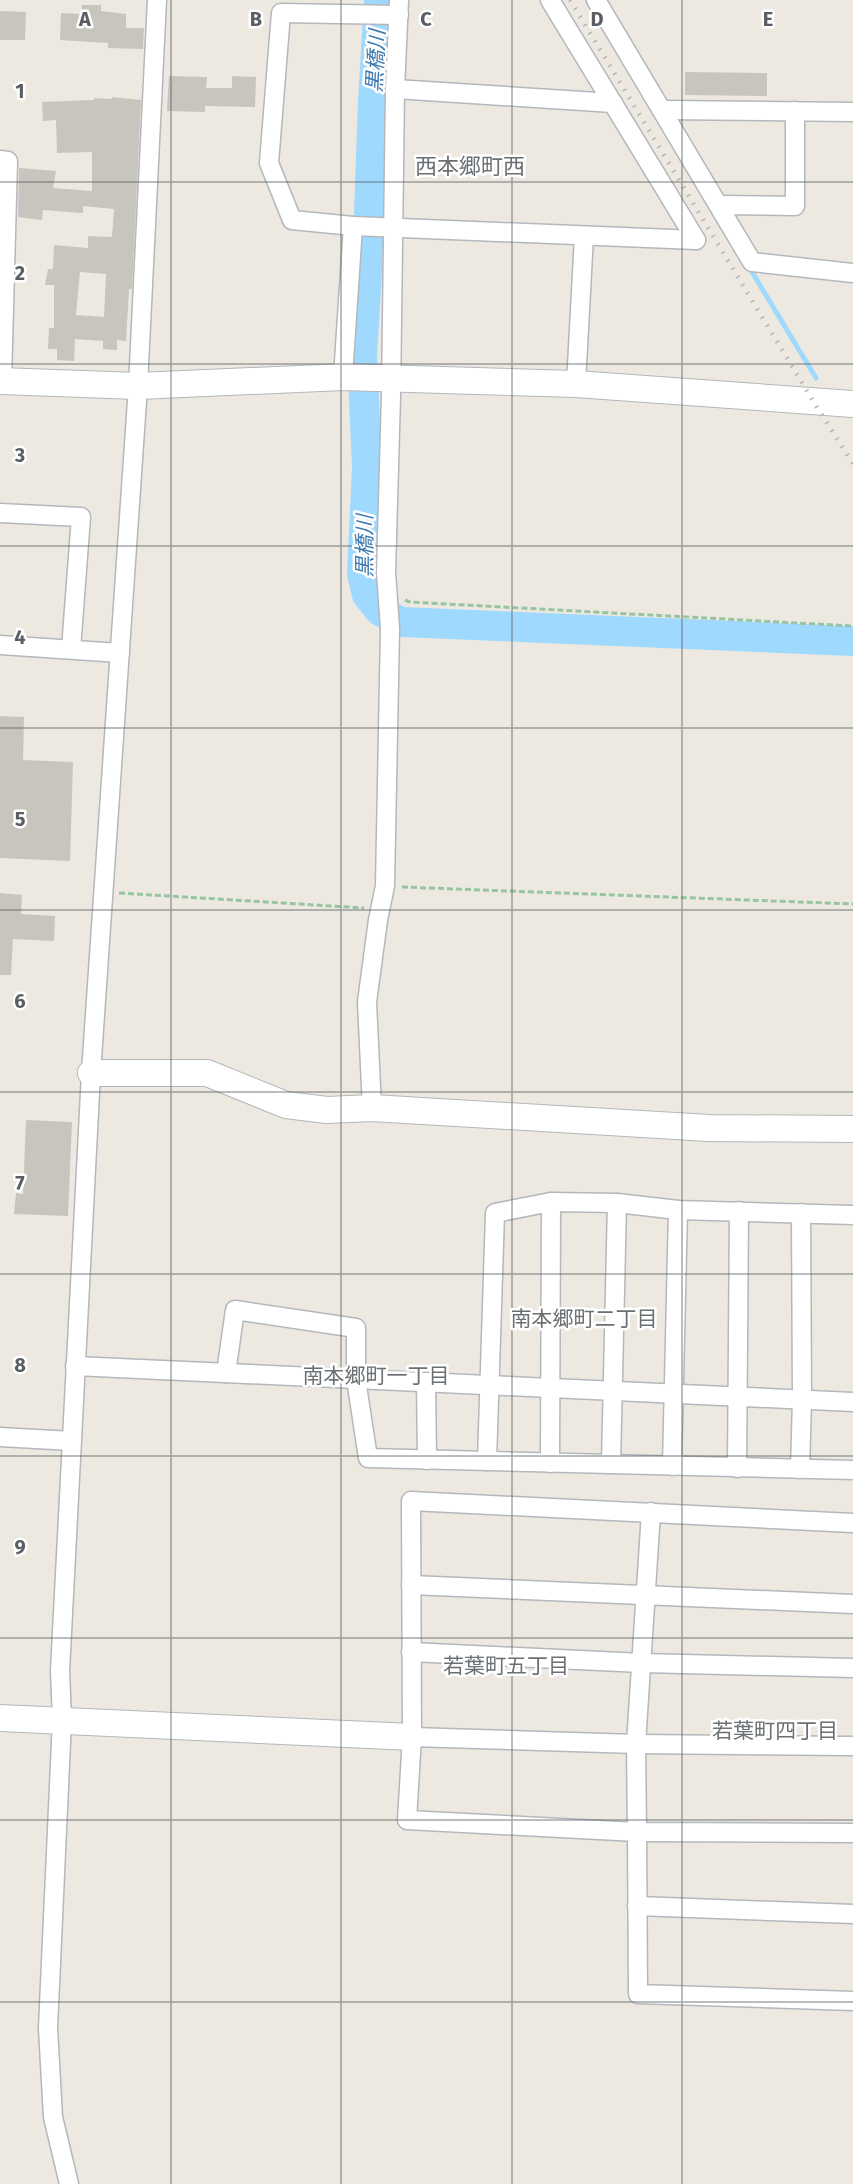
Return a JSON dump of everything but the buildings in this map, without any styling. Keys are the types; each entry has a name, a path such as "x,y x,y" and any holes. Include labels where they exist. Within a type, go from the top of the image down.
{"street":[{"path":"68,2183 53,2117 48,2028 62,1720 60,1671 91,1073 138,386 157,0"},
{"path":"372,1108 368,1002 385,886 390,629 386,573 391,396 390,378 392,227 395,89 399,8 281,13 268,163 292,220 353,226 392,227 696,240 549,0"},
{"path":"596,0 664,110 752,262 853,273"},
{"path":"395,89 613,103"},
{"path":"664,110 853,112"},
{"path":"719,205 795,206 795,111"},
{"path":"0,160 8,161 1,381 138,386 343,377 390,378 576,384 853,404"},
{"path":"343,377 353,226"},
{"path":"576,384 584,236"},
{"path":"0,513 81,517 71,649"},
{"path":"0,645 120,652"},
{"path":"91,1073 207,1074 286,1105 327,1110 372,1108 709,1128 853,1129"},
{"path":"550,1463 551,1202"},
{"path":"487,1461 495,1213 551,1202 617,1203 678,1210 853,1215"},
{"path":"611,1464 617,1203"},
{"path":"672,1466 678,1210"},
{"path":"737,1468 739,1212"},
{"path":"800,1469 801,1213"},
{"path":"226,1373 236,1310 356,1328 356,1379 368,1458 853,1470"},
{"path":"75,1366 853,1402"},
{"path":"426,1382 427,1460"},
{"path":"0,1437 72,1441"},
{"path":"853,1523 411,1501 412,1737 407,1820 637,1832 853,1833"},
{"path":"651,1512 636,1744 638,1994 853,2001"},
{"path":"411,1586 853,1604"},
{"path":"411,1652 853,1668"},
{"path":"0,1718 412,1737 636,1744 853,1746"},
{"path":"637,1906 853,1914"}],"path":[{"path":"388,594 410,602 853,626"},
{"path":"385,886 853,904"},
{"path":"104,892 355,909 381,907"}],"waterway":[{"name":"黒橋川","path":"379,0 362,355 367,467 362,574 367,595 380,611 401,622 853,641"},
{"path":"749,267 816,378"}],"railway":[{"path":"570,0 853,464"}],"district":[{"name":"西本郷町西","path":"470,166"},
{"name":"南本郷町二丁目","path":"584,1319"},
{"name":"南本郷町一丁目","path":"376,1376"},
{"name":"若葉町五丁目","path":"506,1666"},
{"name":"若葉町四丁目","path":"775,1731"}]}
